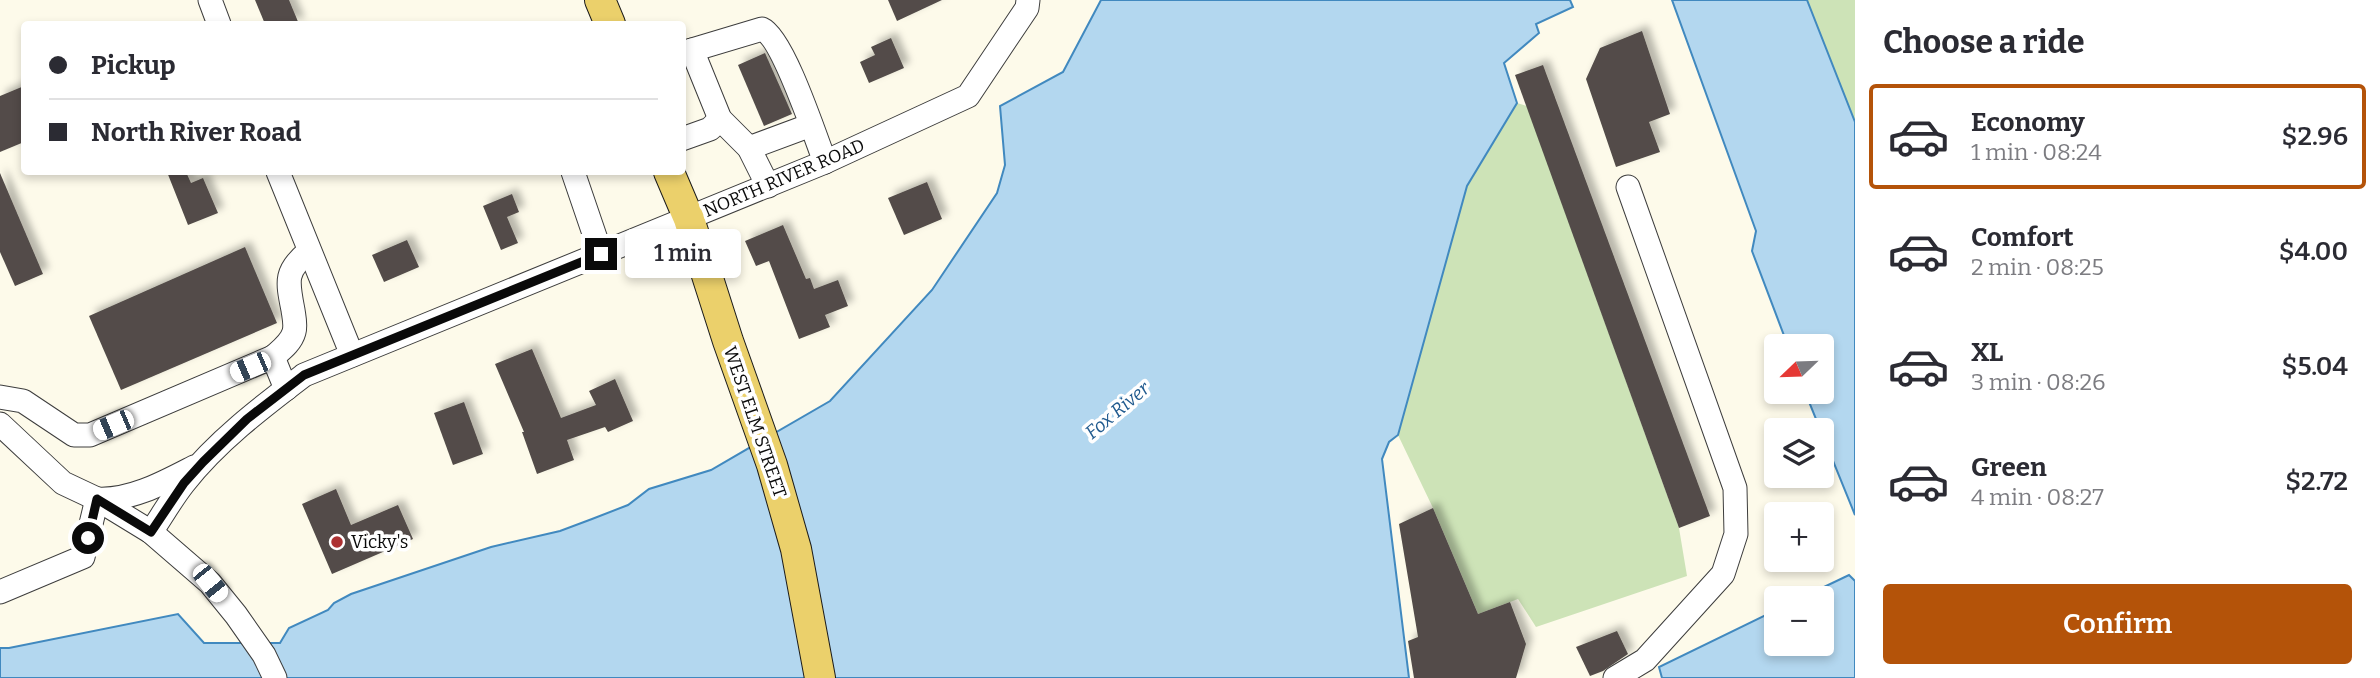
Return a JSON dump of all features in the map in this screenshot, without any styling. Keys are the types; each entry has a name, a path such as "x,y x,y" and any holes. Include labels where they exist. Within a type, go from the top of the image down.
{"main road":[{"path":"600,0 609,21"},
{"name":"WEST ELM STREET","path":"670,175 689,219 772,465 796,549 820,678"}],"street":[{"path":"209,0 218,21"},
{"name":"NORTH RIVER ROAD","path":"151,532 184,483 203,462 247,419 304,375 768,186 968,96 1025,3"},
{"path":"768,186 749,148 720,119 687,52 762,29 769,32 784,58 825,162"},
{"path":"686,138 710,129 720,119"},
{"path":"749,148 811,125"},
{"path":"279,175 352,355"},
{"path":"574,175 601,254"},
{"path":"1615,678 1646,660 1723,574 1736,534 1735,488 1628,187"},
{"path":"0,397 23,401 74,435 90,435 273,357 288,344 294,334 289,275 292,267 309,251"},
{"path":"273,357 286,388"},
{"path":"0,424 62,483 97,499 151,532 210,583 264,655 275,678"},
{"name":"NORTH RIVER ROAD","path":"97,499 108,500 133,494 203,462"},
{"path":"0,592 83,557 97,499"}],"green space":[{"path":"1807,0 1855,0 1855,122"},
{"path":"1517,103 1527,106 1679,528 1687,576 1536,627 1518,599 1478,614 1433,508 1398,435 1467,186"}],"water":[{"name":"Fox River","path":"1101,0 1570,0 1573,7 1536,24 1539,33 1504,63 1517,103 1467,186 1398,435 1389,442 1382,459 1409,678 0,678 0,648 178,614 204,643 280,643 289,628 328,610 334,603 351,594 491,547 560,531 628,505 649,489 711,470 830,401 932,290 997,193 1005,165 1000,106 1063,72"},
{"path":"1672,0 1807,0 1855,122 1855,515 1834,463 1834,418 1816,418 1810,404 1834,404 1834,334 1783,334 1752,251 1756,231"},
{"path":"1849,575 1855,581 1855,678 1662,678 1659,667 1764,616 1764,656 1834,656 1834,586 1826,586"}],"building":[{"path":"255,0 289,0 298,21 264,21"},
{"path":"888,0 942,0 897,21"},
{"path":"1642,31 1670,114 1649,122 1660,152 1616,167 1586,79 1600,48"},
{"path":"891,38 904,68 869,83 860,62 875,55 871,47"},
{"path":"765,53 792,114 764,126 738,65"},
{"path":"1543,65 1710,516 1679,528 1515,75"},
{"path":"21,87 21,143 0,152 0,96"},
{"path":"0,173 43,274 15,286 0,252"},
{"path":"168,175 187,175 191,183 203,178 218,213 188,225"},
{"path":"927,182 942,219 904,235 888,198"},
{"path":"512,194 519,212 507,217 518,243 501,250 483,206"},
{"path":"783,225 806,279 810,278 814,289 838,280 848,306 825,315 830,327 799,339 769,261 756,266 745,241"},
{"path":"407,240 419,267 384,282 372,255"},
{"path":"245,247 277,323 121,390 89,316"},
{"path":"532,349 561,418 596,405 589,391 615,379 633,421 608,432 605,427 567,440 574,460 537,474 524,432 495,364"},
{"path":"464,402 483,454 453,465 434,413"},
{"path":"336,489 351,525 398,505 413,539 332,574 302,504"},
{"path":"1433,508 1478,614 1510,602 1526,644 1516,678 1414,678 1408,641 1418,637 1399,524"},
{"path":"1617,631 1628,654 1603,671 1590,676 1576,647"}],"place":[{"name":"Vicky's","path":"337,542"}],"route":[{"path":"88,538 97,499 151,532 184,483 203,462 247,419 304,375 601,254"}]}
